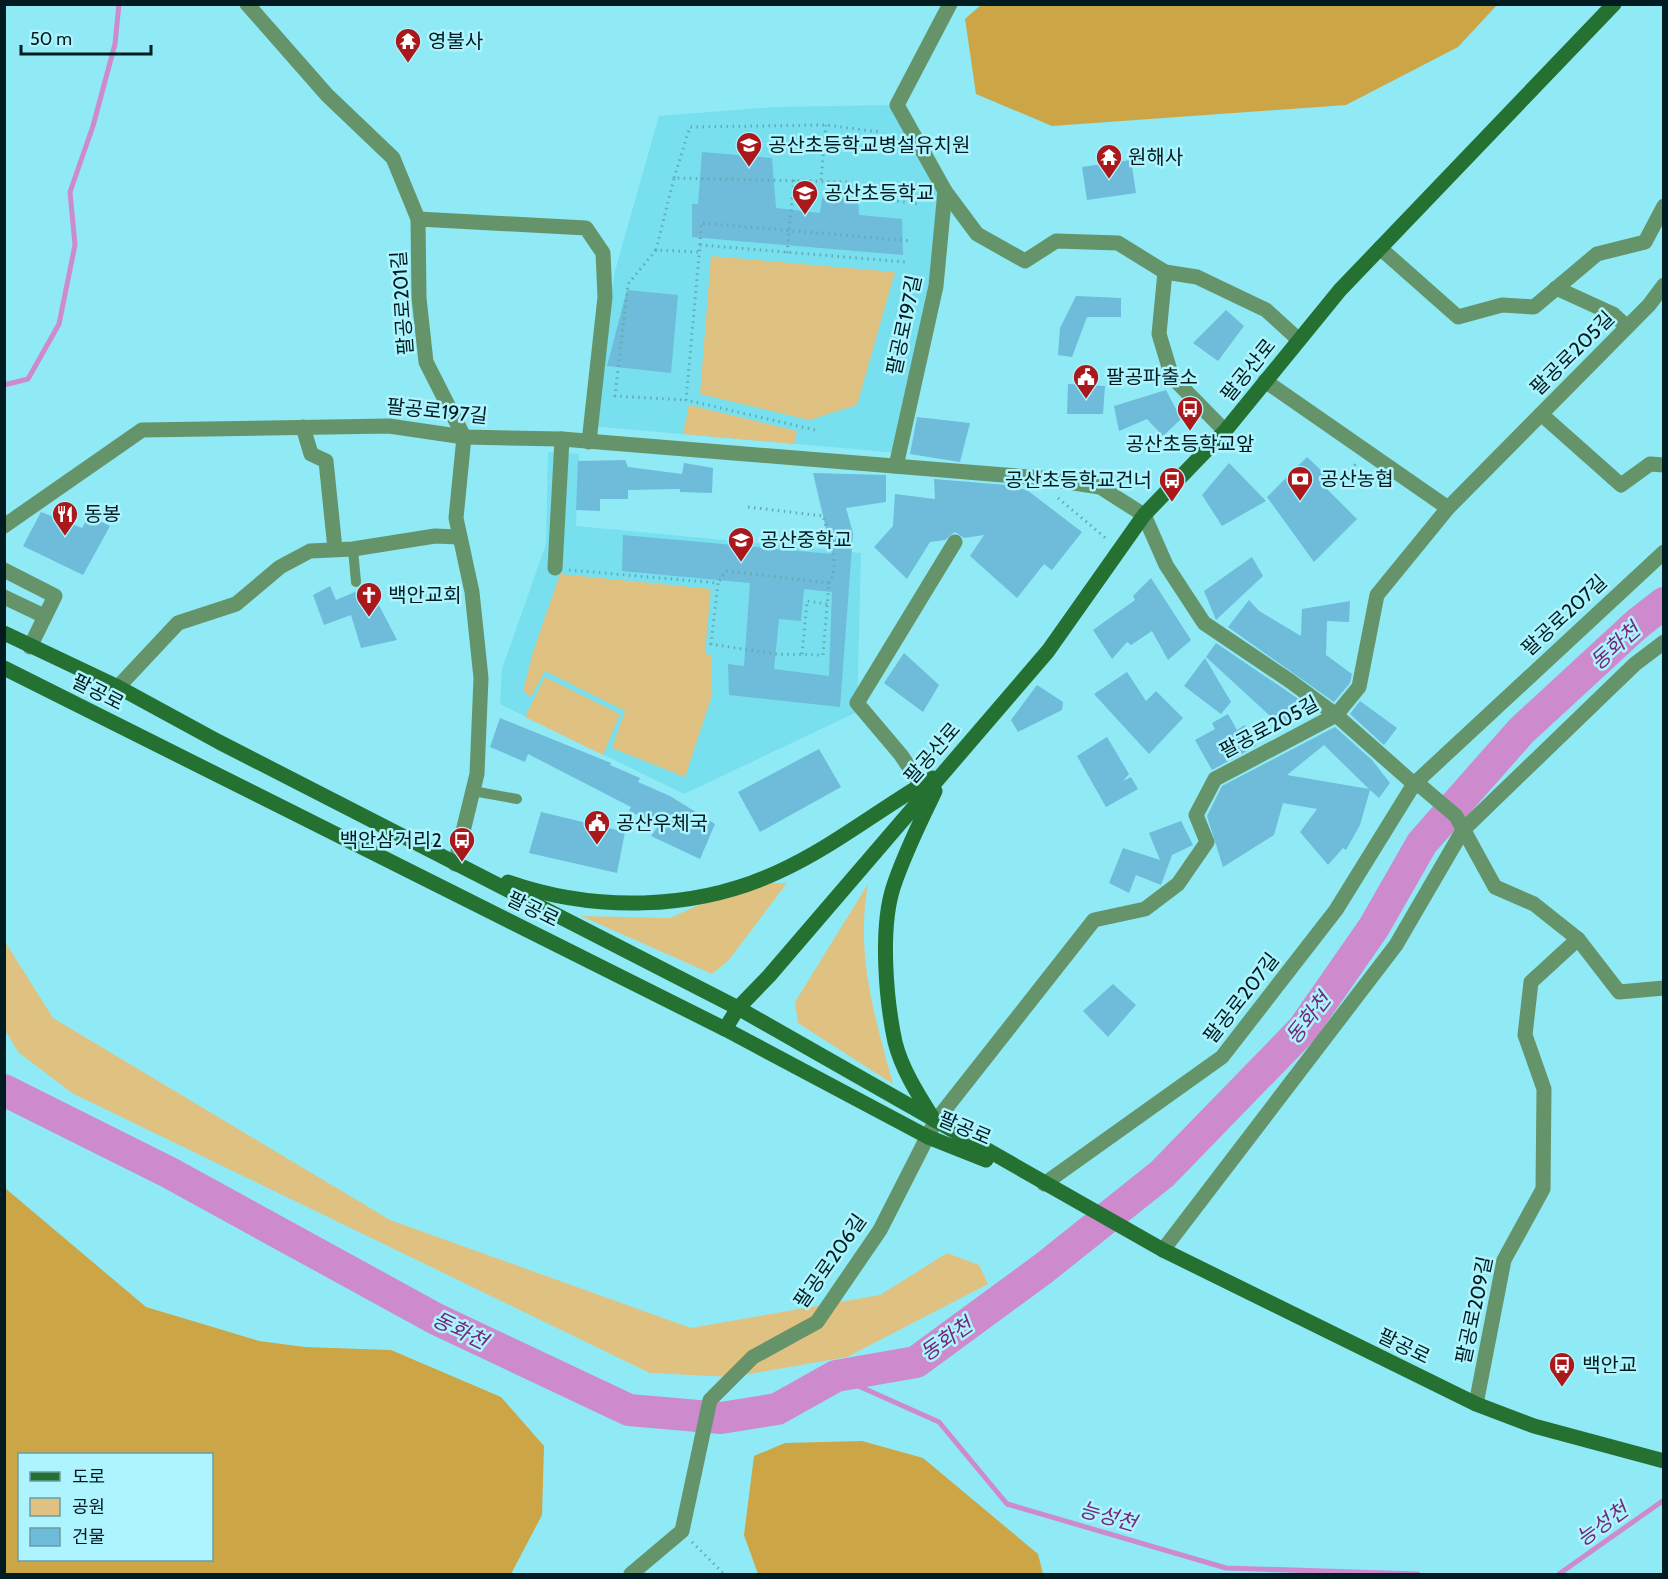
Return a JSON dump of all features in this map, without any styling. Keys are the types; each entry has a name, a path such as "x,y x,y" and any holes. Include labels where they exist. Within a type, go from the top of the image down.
{"main road":[{"name":"팔공산로","path":"725,1029 738,1008 769,976 1048,651 1144,515 1225,431 1340,290 1614,4"},
{"name":"팔공로","path":"4,633 118,687 455,864 738,1008 1163,1250 1476,1404 1534,1426 1663,1461"},
{"name":"팔공로","path":"4,668 725,1029 928,1137 1044,1184"},
{"path":"455,864 542,894 623,904 669,902 718,893 777,873 834,842 944,772"},
{"path":"935,1122 916,1091 896,1044 886,956 887,921 892,889 944,772"}],"street":[{"name":"팔공로201길","path":"247,4 327,95 393,158 418,219 419,298 426,362 464,437"},
{"path":"950,4 897,105 945,191 977,234 1024,261 1056,241 1118,243 1165,272 1197,277 1266,310 1299,340"},
{"name":"팔공로197길","path":"896,466 936,286 945,191"},
{"path":"1380,248 1458,317 1502,305 1534,307 1597,254 1645,242 1664,206"},
{"path":"418,219 586,228 603,253 605,297 589,442"},
{"path":"1165,272 1159,334 1172,377 1225,431"},
{"name":"팔공로205길","path":"935,1122 1094,920 1145,909 1178,884 1207,842 1196,815 1215,778 1336,715 1359,687 1377,595 1448,508 1627,327 1664,285"},
{"path":"1556,288 1612,314 1627,327"},
{"path":"1265,381 1448,508"},
{"path":"1541,414 1621,485 1650,464 1664,465"},
{"name":"팔공로197길","path":"4,526 142,430 389,426 464,437 562,440 1033,477 1100,487 1144,515"},
{"path":"303,427 311,454 326,461 335,549"},
{"path":"455,864 477,774 481,678 472,592 456,518 464,437"},
{"path":"555,568 562,440"},
{"path":"1144,515 1166,565 1204,623 1336,715 1460,823 1495,887 1533,904 1578,939 1619,992 1664,988"},
{"name":"팔공로","path":"118,687 178,624 236,604 279,567 310,551 353,549 435,536 459,537"},
{"path":"921,785 901,755 857,703 956,542"},
{"name":"팔공로207길","path":"1044,1184 1222,1057 1336,910 1418,786 1664,552"},
{"path":"4,570 55,596 30,647"},
{"path":"4,597 44,616"},
{"path":"1163,1250 1396,945 1460,823 1635,664 1664,642"},
{"name":"팔공로209길","path":"1476,1404 1504,1260 1543,1189 1544,1089 1525,1035 1531,982 1578,939"},
{"name":"팔공로206길","path":"682,1531 710,1400 753,1357 817,1322 880,1230 935,1122"},
{"path":"631,1575 682,1531"}],"lane":[{"path":"353,549 356,582"},
{"path":"473,791 517,799"}],"path":[{"path":"821,181 826,125"},
{"path":"815,430 686,400 615,396 628,284 656,250 674,178 690,127 826,125 880,132"},
{"path":"674,178 849,182 857,196 919,204"},
{"path":"787,253 794,180"},
{"path":"686,400 701,223 912,241"},
{"path":"700,245 906,262"},
{"path":"656,250 699,252"},
{"path":"1337,482 1352,466 1371,455"},
{"path":"1033,477 1119,550"},
{"path":"748,507 823,516 833,556 833,578 829,583 823,655 775,654 711,644 718,583 726,571 829,583"},
{"path":"555,568 718,583"},
{"path":"801,654 807,601 828,604"},
{"path":"682,1531 724,1575"}],"shaded area":[{"path":"982,4 1497,5 1458,47 1346,105 1052,126 976,94 965,19"},
{"path":"897,105 945,191 899,453 910,454 591,426 615,271 659,116 774,107"},
{"path":"548,452 579,454 576,526 861,553 857,712 684,794 500,704 502,669 546,544"},
{"path":"5,1188 146,1307 259,1341 305,1347 391,1350 501,1397 544,1446 542,1515 511,1574 5,1574"},
{"path":"862,1441 923,1458 1038,1554 1043,1574 758,1574 744,1535 754,1456 785,1443"}],"green space":[{"path":"711,256 895,272 857,405 809,420 700,394"},
{"path":"689,405 797,431 794,444 683,434"},
{"path":"560,574 711,589 705,652 712,657 712,695 685,777 612,748 625,711 545,671 531,697 523,691 533,652"},
{"path":"545,677 620,714 603,755 525,717"},
{"path":"748,883 787,883 728,961 712,974 581,916 670,918"},
{"path":"868,884 864,935 865,960 874,1010 893,1084 798,1023 795,1002"},
{"path":"4,940 53,1018 390,1220 691,1328 880,1295 947,1253 979,1265 988,1284 847,1357 732,1377 650,1373 72,1093 18,1052 5,1030"}],"building":[{"name":"공산초등학교","path":"702,152 772,158 776,208 820,213 822,198 858,199 859,215 902,219 903,255 692,237 692,204 698,204"},
{"name":"원해사","path":"1131,160 1136,193 1087,200 1082,167"},
{"path":"627,290 678,295 671,373 607,366"},
{"path":"1076,296 1121,298 1121,317 1087,317 1072,357 1058,355 1060,328"},
{"path":"1226,310 1244,326 1218,361 1193,343"},
{"name":"팔공파출소","path":"1068,384 1105,386 1103,414 1067,414"},
{"path":"1166,390 1181,419 1163,436 1147,419 1119,431 1114,406"},
{"path":"917,417 970,423 960,462 910,454"},
{"path":"1307,457 1326,475 1321,483 1357,519 1314,562 1267,497"},
{"path":"625,460 628,467 682,474 684,463 713,468 712,493 680,492 680,489 628,490 628,499 600,499 600,511 576,510 578,461"},
{"path":"1229,463 1266,501 1222,526 1202,495"},
{"name":"공산중학교","path":"813,473 886,475 886,502 846,508 853,533 840,707 729,695 728,664 744,666 750,583 622,571 623,535 832,554","holes":["804,589 832,592 829,676 774,669 779,619 801,621"]},
{"path":"934,479 1006,485 1027,490 1082,532 1052,570 1044,564 1017,598 970,556 984,535 964,538 955,532 945,540 930,542 907,579 874,547 893,526 895,494 935,499"},
{"name":"동봉","path":"41,512 82,528 89,516 110,526 83,575 23,546"},
{"path":"1252,557 1263,576 1216,620 1204,591"},
{"path":"1151,578 1191,640 1168,660 1152,631 1131,645 1127,642 1112,659 1093,630 1135,600 1133,596"},
{"name":"백안교회","path":"330,586 336,600 369,586 397,640 361,648 351,615 324,625 313,595"},
{"path":"1249,600 1259,611 1301,636 1302,609 1350,601 1349,622 1327,621 1326,655 1352,674 1350,683 1334,702 1228,627"},
{"path":"1216,643 1303,702 1283,728 1206,657"},
{"path":"904,653 939,685 923,712 884,683"},
{"path":"1205,658 1231,702 1221,714 1184,686"},
{"path":"1127,672 1146,701 1156,691 1183,718 1149,754 1094,694"},
{"path":"1037,685 1063,702 1062,710 1018,732 1011,720"},
{"path":"1360,701 1397,728 1384,745 1350,714"},
{"path":"1228,714 1237,730 1245,725 1256,746 1212,770 1195,740 1215,729 1212,723"},
{"path":"500,718 611,763 610,765 640,778 638,782 670,796 715,824 700,859 651,836 659,825 629,811 631,807 528,754 525,762 490,747"},
{"path":"1335,727 1372,760 1390,783 1379,798 1370,790 1360,825 1346,850 1343,848 1328,865 1300,832 1317,809 1283,803 1274,835 1223,867 1207,816 1222,786","holes":["1324,745 1369,789 1287,775"]},
{"path":"1107,737 1129,774 1123,781 1131,777 1138,789 1106,807 1077,756"},
{"path":"819,749 841,787 760,832 738,792"},
{"path":"541,812 625,832 617,873 529,853"},
{"path":"1181,821 1193,845 1172,855 1161,885 1136,875 1129,893 1109,883 1123,848 1160,860 1149,833"},
{"path":"1113,984 1136,1005 1108,1037 1083,1011"}],"waterway":[{"path":"4,385 28,379 59,324 75,245 70,192 93,126 115,44 119,4"},
{"name":"동화천","path":"4,1090 168,1172 436,1319 629,1410 721,1418 777,1409 836,1376 916,1362 1044,1268 1162,1174 1303,1029 1374,927 1422,843 1521,731 1637,624 1664,603"},
{"name":"능성천","path":"836,1376 939,1422 1007,1504 1226,1568 1418,1574"},
{"name":"능성천","path":"1559,1574 1664,1500"}],"place":[{"name":"영불사","path":"408,64"},
{"name":"공산초등학교병설유치원","path":"749,168"},
{"name":"원해사","path":"1109,180"},
{"name":"공산초등학교","path":"805,216"},
{"name":"팔공파출소","path":"1086,400"},
{"name":"공산초등학교앞","path":"1190,432"},
{"name":"공산농협","path":"1300,502"},
{"name":"공산초등학교건너","path":"1172,503"},
{"name":"동봉","path":"65,537"},
{"name":"공산중학교","path":"741,563"},
{"name":"백안교회","path":"369,618"},
{"name":"공산우체국","path":"597,846"},
{"name":"백안삼거리2","path":"462,863"},
{"name":"백안교","path":"1562,1388"}]}
